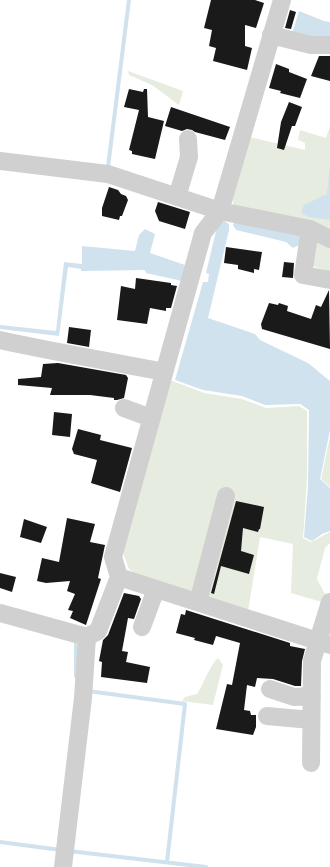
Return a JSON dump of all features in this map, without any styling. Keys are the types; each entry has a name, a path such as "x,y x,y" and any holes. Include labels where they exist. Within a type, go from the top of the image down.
{"street":[{"path":"0,613 87,637 98,631 119,577 113,557 203,233 220,210 282,0"},
{"path":"271,35 311,45 330,45"},
{"path":"177,197 188,157 188,139"},
{"path":"0,161 108,174 220,210 310,230 330,239"},
{"path":"310,230 303,275 330,280"},
{"path":"0,340 53,352 91,357 164,372"},
{"path":"124,408 151,418"},
{"path":"198,602 226,496"},
{"path":"119,577 324,643"},
{"path":"142,626 156,589"},
{"path":"311,763 312,661 324,643 330,602"},
{"path":"63,867 83,698 87,637"},
{"path":"270,689 294,697 312,696"},
{"path":"267,716 311,720"}],"shaded area":[{"path":"128,71 183,91 179,105 152,85 129,75"},
{"path":"330,126 330,233 234,207 232,199 250,137 305,150 305,143 298,140 300,130 326,138"},
{"path":"311,238 330,247 330,272 309,265"},
{"path":"170,380 204,393 242,399 266,408 299,406 307,411 307,479 303,538 311,542 330,532 330,543 325,548 317,579 326,596 325,603 291,593 293,544 260,537 248,611 142,580 129,569 122,550"},
{"path":"330,436 330,487 321,479"},
{"path":"218,658 223,665 213,705 182,701 185,697 197,694 213,664"}],"water":[{"path":"299,11 330,22 330,41 292,34"},
{"path":"330,165 330,220 309,217 301,213 304,205 327,194"},
{"path":"235,219 305,236 301,244 293,248 286,242 236,230 233,225"},
{"path":"224,221 229,224 229,230 208,318 255,334 260,340 308,363 330,381 330,430 320,479 330,488 330,531 322,534 312,541 304,537 308,486 309,410 300,404 265,405 242,396 203,390 175,380 203,282 208,282 209,274 206,273 217,227"},
{"path":"145,229 155,234 150,253 185,265 182,281 146,273 145,270 81,271 81,269 68,267 59,336 0,329 0,325 56,331 64,262 82,264 82,246 135,251 139,235"}],"building":[{"path":"211,0 255,0 264,3 256,28 245,25 245,46 252,48 247,70 213,61 216,48 209,46 212,30 204,28"},
{"path":"290,10 296,12 291,29 285,28"},
{"path":"319,56 330,56 330,81 311,76"},
{"path":"276,64 289,69 289,72 307,79 300,98 280,93 281,91 269,88"},
{"path":"129,89 143,92 144,89 147,89 148,117 164,121 155,159 132,154 132,151 129,150 139,110 124,107"},
{"path":"289,102 302,107 295,126 292,126 284,150 277,148 281,122"},
{"path":"171,107 230,127 225,140 192,130 187,129 182,131 165,126"},
{"path":"109,187 118,190 121,194 126,196 128,200 119,220 102,216 102,208"},
{"path":"158,202 190,212 185,229 159,221 155,211"},
{"path":"226,247 262,252 259,270 254,269 254,273 238,269 238,265 224,263"},
{"path":"284,262 294,263 293,278 282,277"},
{"path":"136,278 171,283 171,285 177,286 171,308 166,308 166,311 150,308 147,324 117,320 121,286 135,289"},
{"path":"329,290 330,349 262,329 261,324 269,303 278,305 279,303 288,306 287,311 311,319 316,305 321,307"},
{"path":"69,327 91,330 89,347 67,343"},
{"path":"58,363 126,375 128,378 124,398 114,400 114,398 90,395 50,395 52,388 18,385 18,379 41,377 43,364"},
{"path":"54,412 72,414 70,437 52,435"},
{"path":"78,429 101,435 100,440 132,448 120,492 91,483 97,460 74,454 72,449"},
{"path":"236,501 264,507 260,529 258,532 243,528 241,551 254,555 249,574 221,566 214,594 211,593"},
{"path":"67,518 95,524 90,542 105,545 98,578 101,579 86,625 70,618 73,611 68,610 75,594 67,591 70,581 46,583 37,581 42,558 59,562"},
{"path":"24,519 47,527 41,543 20,537"},
{"path":"0,573 16,577 12,592 0,588"},
{"path":"124,593 139,596 141,599 134,619 128,618 122,651 128,652 126,662 150,667 147,683 101,677 102,662 99,661 103,640 108,635"},
{"path":"186,610 290,643 290,646 305,649 302,661 301,686 295,686 273,679 257,678 255,687 247,685 244,710 250,711 251,715 256,715 256,727 253,735 216,729 227,684 232,685 240,643 216,636 213,645 176,633 181,614 185,615"}],"waterway":[{"path":"108,167 129,0"},
{"path":"74,640 76,641 76,676"},
{"path":"88,691 185,704 167,862"},
{"path":"0,842 61,850"},
{"path":"69,851 206,867"}]}
